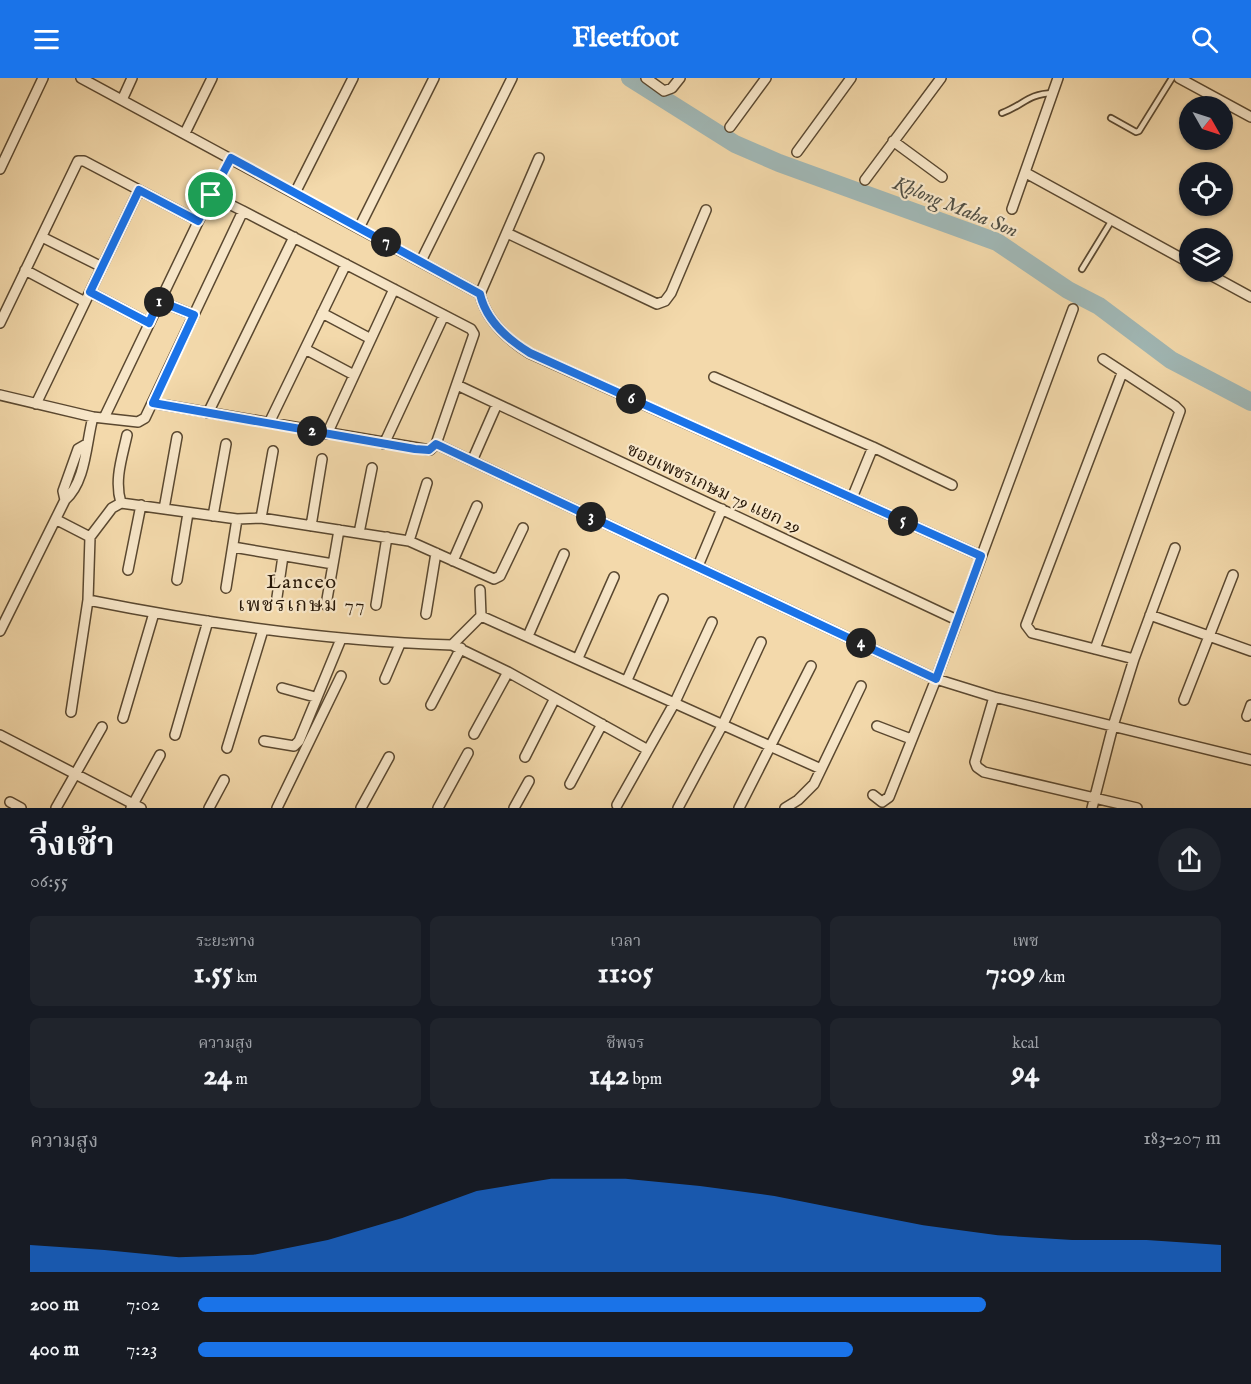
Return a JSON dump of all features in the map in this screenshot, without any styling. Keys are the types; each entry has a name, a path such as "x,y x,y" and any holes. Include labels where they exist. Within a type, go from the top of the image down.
{"street":[{"path":"1,163 43,78"},
{"path":"81,78 480,294"},
{"path":"122,100 132,78"},
{"path":"185,133 212,78"},
{"path":"295,193 353,78"},
{"path":"359,228 434,78"},
{"path":"421,261 512,78"},
{"path":"646,78 664,91 672,88 680,78"},
{"path":"730,127 766,78"},
{"path":"797,152 851,78"},
{"path":"864,180 940,78"},
{"path":"1012,209 1058,78"},
{"path":"1179,78 1251,117"},
{"path":"893,141 942,177"},
{"path":"539,158 480,294 483,309 498,328 530,353 981,556"},
{"path":"0,323 78,161 84,161 198,221"},
{"path":"1026,173 1179,257"},
{"path":"36,404 139,190"},
{"path":"104,418 211,195 471,329 474,334 436,444 429,450 153,403"},
{"path":"507,233 657,304 665,302 671,293 706,210"},
{"path":"0,395 93,417 138,422 145,418 243,211"},
{"path":"42,237 102,267"},
{"path":"208,413 294,237"},
{"path":"269,423 346,264"},
{"path":"25,270 85,302"},
{"path":"1223,282 1251,297"},
{"path":"327,434 394,289"},
{"path":"90,292 149,323"},
{"path":"159,301 194,315"},
{"path":"873,795 882,802 890,797 1073,309"},
{"path":"322,313 370,339"},
{"path":"384,444 444,315"},
{"path":"305,349 354,375"},
{"path":"1095,649 1180,414 1175,406 1103,359"},
{"path":"1122,373 1026,625 1032,633 1134,659"},
{"path":"714,377 873,447 952,485"},
{"name":"ซอยเพชรเกษม 79 แยก 29","path":"457,385 957,620"},
{"path":"472,461 497,404"},
{"path":"0,631 66,500 74,494 87,453 85,445 93,417"},
{"path":"121,503 118,493 118,475 127,435"},
{"path":"164,509 177,437"},
{"path":"213,516 226,444"},
{"path":"436,444 936,679 994,696 1251,760"},
{"path":"852,498 873,447"},
{"path":"261,518 273,451"},
{"path":"311,526 322,459"},
{"path":"359,533 372,468"},
{"path":"409,541 427,483"},
{"path":"71,712 88,600 90,537 112,508 121,503 237,519 261,518 409,541 498,578 523,528"},
{"path":"128,570 141,505"},
{"path":"453,561 477,506"},
{"path":"698,566 722,509"},
{"path":"177,580 188,513"},
{"path":"226,588 237,519"},
{"path":"57,520 90,537"},
{"path":"327,605 339,530"},
{"path":"376,605 387,537"},
{"path":"233,547 333,564"},
{"path":"1092,808 1113,726 1134,659 1175,548"},
{"path":"426,614 436,554"},
{"path":"528,636 564,554"},
{"path":"277,597 284,556"},
{"path":"1184,700 1233,575"},
{"path":"578,658 614,577"},
{"path":"430,705 456,647 481,616 480,590"},
{"path":"627,680 663,599"},
{"path":"88,600 263,630 341,639 456,647 508,672 648,750"},
{"path":"123,717 154,613"},
{"path":"1150,615 1251,651"},
{"path":"481,616 821,769"},
{"path":"175,735 208,621"},
{"path":"617,805 675,702 712,622"},
{"path":"227,748 263,630"},
{"path":"264,741 294,746 299,741 315,697 341,639"},
{"path":"678,808 723,724 761,642"},
{"path":"385,678 400,644"},
{"path":"739,808 811,666"},
{"path":"474,734 508,672"},
{"path":"277,808 341,676"},
{"path":"785,808 807,793 861,686"},
{"path":"282,688 315,697"},
{"path":"994,696 975,762 977,767 984,772 1137,808"},
{"path":"525,757 555,698"},
{"path":"1247,716 1251,705"},
{"path":"570,784 602,724"},
{"path":"877,726 911,739"},
{"path":"56,808 102,727"},
{"path":"0,735 135,807 160,755"},
{"path":"438,808 468,753"},
{"path":"361,808 389,757"},
{"path":"209,808 224,780"},
{"path":"514,808 529,781"},
{"path":"10,802 21,808"}],"lane":[{"path":"1111,118 1136,132 1139,131 1172,78"},
{"path":"1002,113 1016,108 1036,94 1053,93"},
{"path":"1082,269 1112,220"}],"path":[{"path":"211,195 231,158"}],"waterway":[{"name":"Khlong Maha Son","path":"630,78 735,144 779,163 997,242 1068,290 1099,306 1171,360 1251,402"}],"district":[{"name":"Lanceo เพชรเกษม 77","path":"302,592"}],"route":[{"path":"231,158 480,294 483,309 498,328 530,353 981,556 936,679 436,444 429,450 415,449 153,403 194,315 159,301 149,323 90,292 139,190 198,221 211,195 231,158"}]}
